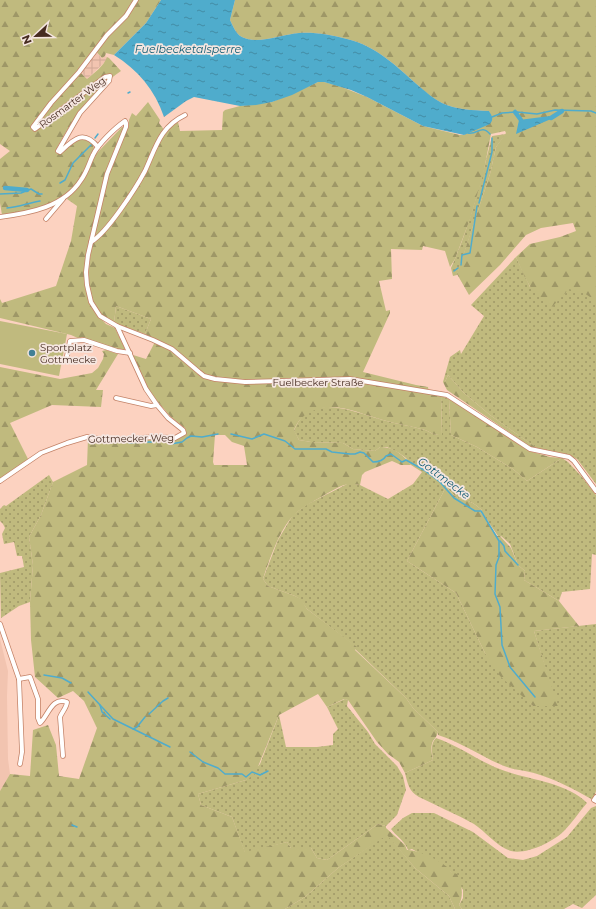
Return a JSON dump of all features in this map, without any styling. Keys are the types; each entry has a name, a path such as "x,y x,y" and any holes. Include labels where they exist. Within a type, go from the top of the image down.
{"street":[{"name":"Rosmarter Weg","path":"98,147 88,138 81,136 60,152 58,151 80,113 109,81 110,76 105,77 35,129 33,127 108,35 126,16 136,0"},
{"path":"92,242 98,238 122,208 140,180 157,143 166,129 177,119 185,115"},
{"name":"Fuelbecker Straße","path":"0,217 38,210 63,198 82,180 93,154 98,147 125,121 126,127 107,174 86,272 89,293 95,309 100,316 117,326 153,340 172,350 204,376 215,379 245,382 350,379 448,395 530,449 569,457 574,461 596,491"},
{"path":"46,219 63,198"},
{"name":"Gottmecker Weg","path":"0,482 29,460 67,442 87,438 107,440 155,437 175,438 184,433 183,430 168,418 157,405 140,379 117,326"},
{"path":"66,361 70,340 84,340 117,351 130,353"},
{"path":"116,398 151,406 157,405"},
{"path":"0,624 19,679 22,752 20,764"},
{"path":"19,679 30,677 37,693 38,718 40,723 53,704 64,701 67,702 67,705 62,711 60,717 63,756"}],"shaded area":[{"path":"97,51 101,58 105,56 107,57 107,60 87,79 81,72"},
{"path":"0,639 8,671 8,759 10,774 0,791"}],"green space":[{"path":"0,0 161,0 146,23 114,55 106,53 102,58 94,49 78,70 87,79 96,72 107,57 121,71 101,87 84,106 69,127 56,150 57,154 60,154 80,138 91,142 94,148 78,182 71,190 43,206 2,215 0,203 0,159 10,151 0,144"},
{"path":"235,0 596,0 596,301 584,293 569,289 552,307 533,291 516,257 530,244 560,237 576,231 573,223 541,228 526,235 500,265 469,295 457,274 490,174 496,147 506,133 505,131 491,134 483,175 470,219 455,259 450,267 445,251 423,246 422,250 391,249 392,279 379,281 386,311 390,310 390,313 363,372 428,387 429,393 441,396 442,435 349,410 332,407 315,410 308,413 297,423 294,430 299,440 343,443 353,449 375,451 380,447 389,448 405,458 411,465 401,465 392,461 365,472 362,475 360,485 347,484 298,511 284,528 263,579 268,586 301,599 307,609 357,647 355,650 406,698 413,708 438,732 432,746 433,760 405,773 399,762 388,754 377,742 348,700 344,699 327,707 318,694 279,715 255,774 246,780 198,794 201,805 232,817 245,852 287,842 291,848 311,848 317,858 327,860 378,824 386,826 386,828 405,845 407,850 431,857 449,868 451,872 457,874 462,890 462,897 459,905 462,909 455,909 449,896 415,868 387,835 338,868 305,897 285,909 0,909 0,791 10,774 30,776 33,730 48,725 56,745 59,776 79,779 97,728 84,701 73,691 58,698 35,677 31,640 30,602 33,565 29,537 41,515 53,482 87,465 88,439 116,442 156,438 173,440 185,435 186,432 185,428 171,417 152,395 144,382 133,355 146,359 156,340 145,334 151,319 116,306 114,323 105,319 101,315 94,304 90,292 89,265 105,185 129,125 129,120 132,113 136,116 148,102 160,120 159,123 165,131 178,122 180,131 222,130 223,112 225,110 240,106 272,102 318,82 324,82 367,97 423,126 460,135 464,135 490,114 489,111 459,108 439,101 427,94 386,58 358,42 335,36 311,33 299,33 262,40 248,39 238,34 230,20","holes":["215,435 225,435 232,442 244,446 247,465 214,465"]},
{"path":"122,127 124,127 124,129 105,175 89,241 85,283 86,291 94,311 106,324 115,328 125,349 113,348 82,337 80,339 71,335 0,318 0,299 2,303 56,286 71,241 77,206 67,199 83,180 95,155"},
{"path":"506,134 496,147 490,174 457,275 453,276 451,268 469,220 492,136"},
{"path":"596,229 596,484 577,459 567,454 537,448 490,415 464,393 448,375 445,382 443,382 450,357 460,350 461,354 484,316 471,305 516,257 530,287"},
{"path":"116,306 151,319 145,334 114,323"},
{"name":"Sportplatz Gottmecke","path":"0,321 67,334 59,376 0,364"},
{"path":"106,350 118,354 96,390 103,390 101,407 52,405 10,423 28,459 0,480 0,367 60,379 92,373 98,368 103,359 104,354 102,351"},
{"path":"448,375 464,393 490,415 537,448 531,447 447,390 443,382 445,382"},
{"path":"441,396 449,399 451,435 477,447 513,469 527,481 562,458 568,462 582,477 596,495 596,555 592,554 590,589 562,592 559,601 524,580 525,571 518,565 510,544 501,536 498,536 481,511 482,510 472,502 456,496 446,487 407,561 456,593 485,653 533,706 557,706 534,631 596,624 596,791 593,800 557,781 542,775 504,766 438,735 438,732 413,708 406,698 355,649 356,647 307,609 300,599 268,586 263,579 278,540 293,515 306,505 349,483 360,485 388,499 413,484 422,472 411,465 406,458 399,453 387,447 380,447 375,451 353,449 343,443 299,440 294,431 301,418 310,411 321,407 333,407 346,409 442,435"},
{"path":"449,399 529,451 550,457 562,458 527,481 513,469 477,447 451,435"},
{"path":"49,475 53,482 41,515 29,537 33,565 30,602 19,606 1,618 0,573 24,567 22,556 17,556 14,542 4,544 2,534 5,528 0,521 0,509"},
{"path":"446,487 451,493 461,499 472,502 482,510 480,511 497,536 500,536 511,548 518,565 525,571 524,580 559,601 579,626 534,631 558,706 533,706 500,676 485,653 456,593 407,561"},
{"path":"345,699 348,700 347,706 368,732 375,744 397,766 403,776 406,790 397,815 386,826 378,824 327,860 317,858 311,848 291,848 287,842 245,853 232,817 201,805 198,794 246,780 260,764 279,715 286,747 317,747 333,745 333,734 338,729 327,707"},
{"path":"436,738 454,745 496,768 559,786 579,796 587,803 564,831 539,847 517,852 506,849 496,843 474,824 419,797 411,790 405,773 433,760 432,745"},
{"path":"596,806 596,895 582,908 573,904 564,909 462,909 459,905 463,898 463,890 451,872 412,849 408,850 405,844 391,829 403,818 412,813 434,813 473,832 508,858 523,860 537,856 567,837 591,808"},
{"path":"387,834 415,868 449,896 455,909 285,909 305,897 338,868"}],"water":[{"name":"Fuelbecketalsperre","path":"161,0 235,0 230,20 238,34 248,39 262,40 299,33 311,33 335,36 358,42 386,58 439,101 459,108 489,111 492,116 492,121 490,124 464,135 423,126 367,97 351,90 324,82 318,82 292,95 272,102 256,105 240,106 194,97 164,117 151,89 131,67 114,55 146,23"},
{"path":"550,116 551,119 516,134 519,120"}],"waterway":[{"path":"492,117 502,113 517,112 537,114 555,110 591,111 596,113"},
{"path":"551,118 562,111"},
{"path":"515,112 521,120"},
{"path":"468,133 484,130 490,134"},
{"path":"95,138 98,134"},
{"path":"479,203 492,152 492,138"},
{"path":"60,183 65,180 73,163 91,145"},
{"path":"5,188 27,190"},
{"path":"0,194 21,193 31,189 39,194 42,194"},
{"path":"7,208 40,201"},
{"path":"461,265 462,255 470,253 477,206"},
{"path":"454,271 458,268"},
{"name":"Gottmecke","path":"171,444 182,442 191,436 202,437 218,434"},
{"name":"Gottmecke","path":"231,434 252,439 264,434 285,441 295,449 326,449 332,452 350,454 360,452 364,453 373,462 381,461 386,456 391,454 402,462 406,460 424,470 440,482 454,498 475,511 481,511 499,541 499,557 496,565 495,594 500,607 502,645 510,667 535,697"},
{"name":"Gottmecke","path":"129,443 155,442"},
{"name":"Gottmecke","path":"500,541 504,546 505,551 518,565"},
{"path":"44,675 62,678 71,683"},
{"path":"88,692 113,719 170,747"},
{"path":"149,714 168,698"},
{"path":"100,705 102,712 110,719"},
{"path":"133,729 137,727 145,717"},
{"path":"190,752 203,762 218,768 225,774 242,774 246,777 252,772 260,775 268,771"},
{"path":"72,825 77,827"}],"place":[{"name":"Sportplatz Gottmecke","path":"32,353"}]}
